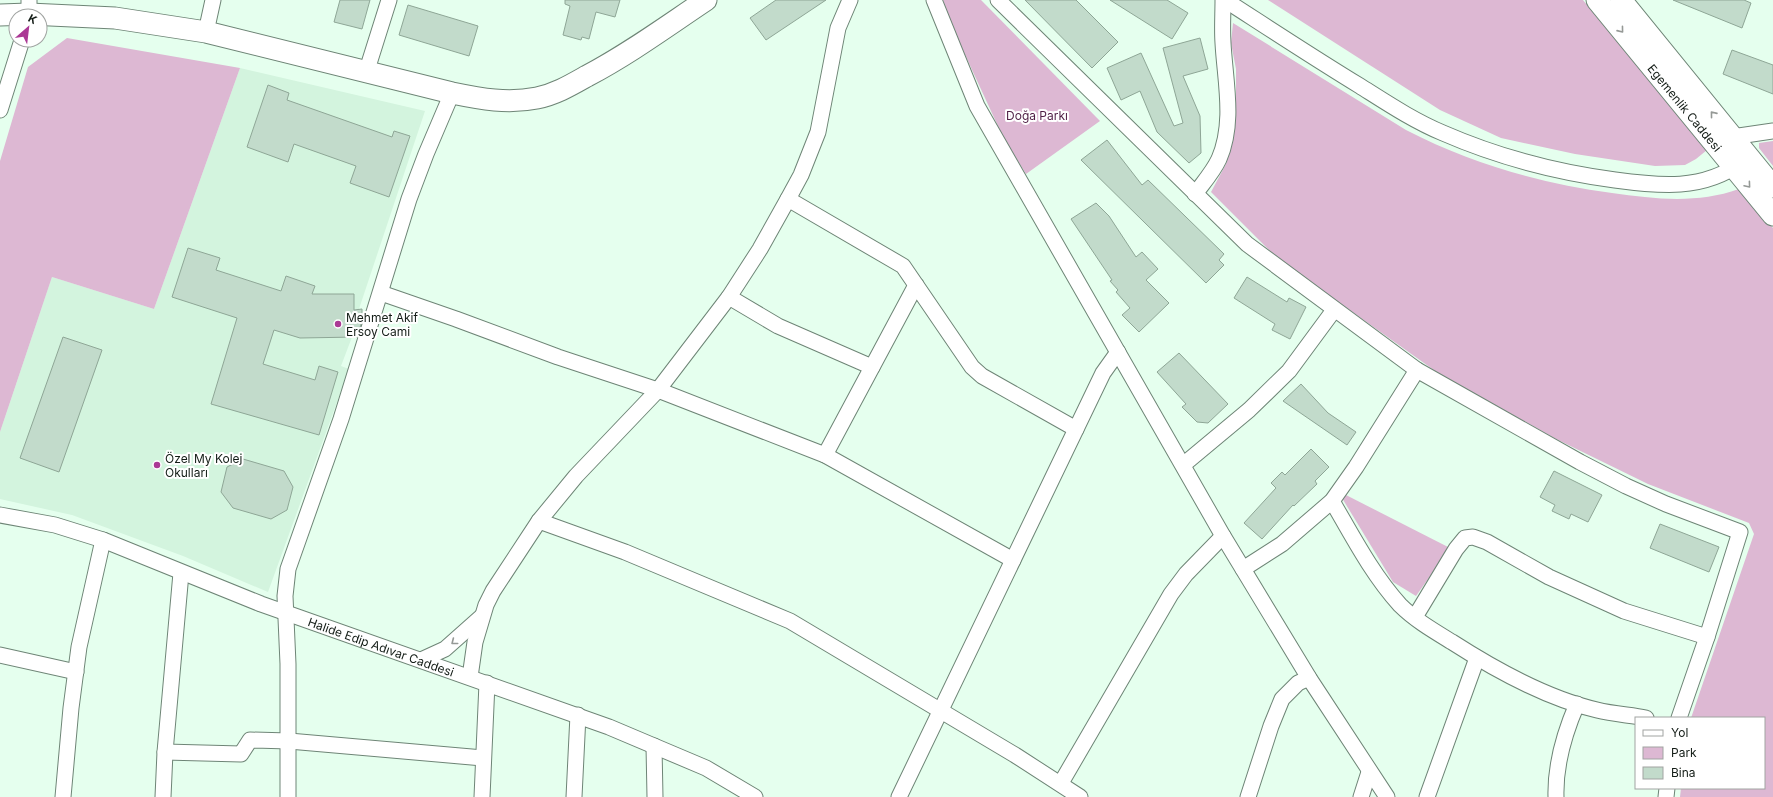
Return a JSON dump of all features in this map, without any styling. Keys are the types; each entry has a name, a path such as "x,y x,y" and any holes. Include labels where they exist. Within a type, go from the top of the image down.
{"street":[{"path":"206,32 213,0"},
{"path":"366,73 389,0"},
{"path":"48,12 115,18 206,32 366,73 491,101 537,98 559,91 606,66 706,0"},
{"path":"470,677 475,642 482,616 493,591 538,521 576,476 658,390 729,297 760,249 801,174 818,132 838,28 850,0"},
{"path":"934,0 977,106 1223,536 1309,678 1386,797"},
{"path":"998,0 1247,244 1334,310 1417,370 1580,462 1626,486 1666,504 1740,532 1707,637 1679,717"},
{"path":"1195,194 1208,177 1219,158 1226,133 1228,82 1223,44 1224,0"},
{"path":"1224,0 1393,107 1442,133 1487,151 1544,167 1580,175 1665,186 1696,182 1741,162"},
{"name":"Egemenlik Caddesi","path":"1597,0 1741,162 1773,187"},
{"name":"Egemenlik Caddesi","path":"1621,0 1732,137 1741,162 1773,215"},
{"path":"0,110 19,48"},
{"path":"288,797 289,741 285,596 288,569 341,419 410,199 426,154 452,93"},
{"path":"1732,137 1773,131"},
{"path":"788,199 903,266 972,367 982,376 1076,429"},
{"path":"825,455 916,285"},
{"path":"381,293 456,319 558,358 658,390 825,455 1013,560"},
{"path":"729,297 778,326 872,367"},
{"path":"1183,465 1249,410 1289,371 1334,310"},
{"path":"900,797 940,710 1102,373 1118,352"},
{"path":"1243,569 1282,544 1332,501 1356,467 1417,370"},
{"path":"1332,501 1379,580 1401,606 1426,626 1477,658 1530,685 1597,710 1640,717"},
{"name":"Halide Edip Adıvar Caddesi","path":"0,515 54,525 103,540 181,573 286,613 578,716 706,768 736,791 755,797"},
{"path":"538,521 625,552 790,621 1061,783 1080,797"},
{"path":"1061,783 1171,594 1186,574 1223,536"},
{"path":"1415,617 1456,550 1465,538 1473,537 1487,542 1549,577 1624,611 1707,637"},
{"path":"63,797 79,647 103,540"},
{"path":"163,797 165,752 181,573"},
{"path":"421,660 445,649 482,616"},
{"path":"0,655 76,672"},
{"path":"1427,797 1477,658"},
{"path":"1248,797 1271,726 1282,699 1298,683 1309,678"},
{"path":"482,797 487,683"},
{"path":"1556,797 1555,784 1560,750 1578,704"},
{"path":"574,797 578,716"},
{"path":"165,752 241,754 250,740 289,741 483,758"},
{"path":"654,746 655,797"},
{"path":"1361,797 1369,772"}],"shaded area":[{"path":"240,68 425,111 359,309 354,309 353,294 326,294 314,338 352,337 341,366 349,369 268,592 183,556 72,515 0,499 0,432 52,277 154,309"}],"green space":[{"name":"Doğa Parkı","path":"943,0 981,0 1100,121 1026,174 1003,137 949,20"},
{"path":"1268,0 1583,0 1707,150 1696,159 1685,165 1655,166 1575,154 1501,138 1440,110"},
{"path":"1233,23 1406,130 1456,153 1481,162 1533,178 1559,184 1628,195 1676,199 1707,197 1739,189 1773,228 1773,797 1680,797 1681,789 1765,789 1765,717 1691,717 1754,534 1749,523 1648,484 1556,439 1438,373 1278,259 1211,192 1226,164 1236,116 1236,69 1231,43"},
{"path":"67,38 240,68 154,309 52,277 0,432 0,161 28,67"},
{"path":"1773,141 1773,166 1759,148 1759,143"},
{"path":"1344,494 1450,548 1416,596 1393,582 1342,498"}],"building":[{"path":"340,0 370,0 362,29 334,22"},
{"path":"565,0 620,0 615,17 596,12 589,39 582,37 581,40 563,35 570,6 565,4"},
{"path":"776,0 826,0 766,40 750,18"},
{"path":"1025,0 1076,0 1118,42 1092,68"},
{"path":"1110,0 1167,0 1188,13 1172,39"},
{"path":"1673,0 1744,0 1751,3 1742,28"},
{"path":"408,5 478,26 469,56 399,35"},
{"path":"1200,38 1208,69 1183,76 1200,116 1201,153 1189,163 1157,132 1140,91 1121,100 1107,68 1141,53 1174,126 1183,123 1163,48"},
{"path":"1732,50 1773,65 1773,94 1723,74"},
{"path":"268,85 289,93 287,100 392,137 394,131 410,136 389,197 350,183 356,166 294,144 288,162 247,147"},
{"path":"1107,140 1142,185 1148,180 1224,254 1219,260 1224,265 1206,283 1081,160"},
{"path":"1096,203 1109,216 1136,257 1142,252 1158,269 1146,280 1169,303 1139,332 1122,315 1130,308 1116,292 1118,290 1110,281 1112,280 1071,219"},
{"path":"188,248 220,258 216,270 281,291 286,276 315,286 312,294 354,294 354,310 362,309 362,321 357,337 300,338 274,330 263,364 315,380 319,366 338,372 319,435 211,404 237,318 172,297"},
{"path":"1247,277 1287,302 1289,298 1306,307 1290,339 1272,330 1275,324 1234,298"},
{"path":"63,337 102,350 59,472 20,458"},
{"path":"1179,353 1228,404 1208,423 1197,422 1182,407 1186,404 1157,372"},
{"path":"1301,384 1328,413 1356,432 1347,445 1283,401"},
{"path":"1311,449 1329,467 1315,481 1317,484 1294,506 1293,505 1262,539 1244,523 1276,488 1271,483 1282,472 1285,475"},
{"path":"243,459 284,471 293,487 287,510 271,519 233,508 221,492 227,467"},
{"path":"1554,471 1602,495 1588,522 1571,514 1569,519 1552,511 1555,505 1540,497"},
{"path":"1660,524 1719,547 1709,572 1650,548"}],"place":[{"name":"Mehmet Akif Ersoy Cami","path":"338,324"},
{"name":"Özel My Kolej Okulları","path":"157,465"}]}
